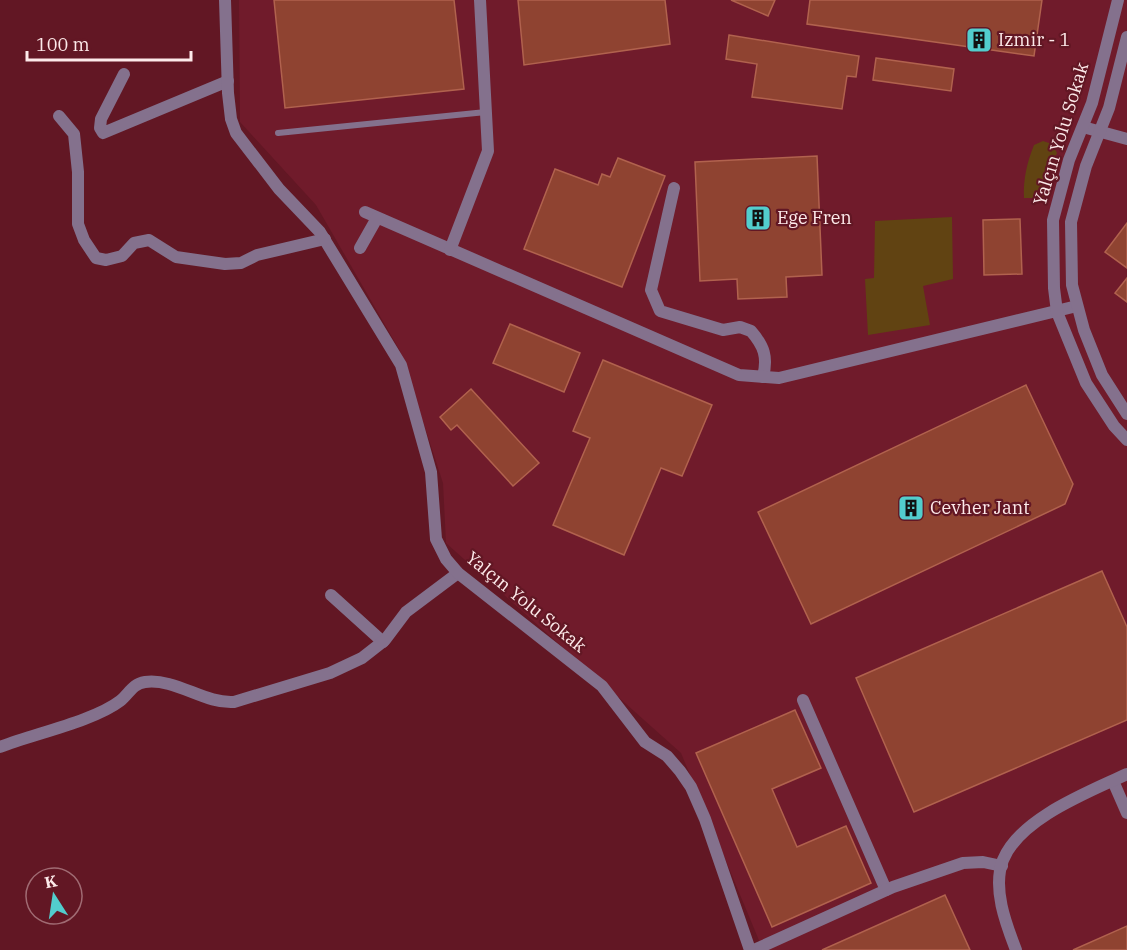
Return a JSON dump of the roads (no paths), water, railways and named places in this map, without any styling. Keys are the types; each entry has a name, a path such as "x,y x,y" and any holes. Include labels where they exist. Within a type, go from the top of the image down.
{"street":[{"name":"Yalçın Yolu Sokak","path":"225,0 231,119 236,133 279,189 325,239 401,366 431,472 436,539 446,559 458,573 602,686 645,742 667,756 680,771 691,787 705,819 752,950"},
{"path":"450,250 488,151 480,0"},
{"name":"Yalçın Yolu Sokak","path":"1118,0 1092,103 1069,160 1053,220 1054,288 1057,312 1086,383 1114,426 1127,440"},
{"name":"Yalçın Yolu Sokak","path":"1127,37 1109,108 1086,166 1071,222 1072,285 1077,306 1102,375 1127,414"},
{"path":"124,74 101,119 100,128 103,132 228,81"},
{"path":"59,116 74,134 78,172 78,225 84,240 96,258 106,260 122,256 134,243 149,240 176,256 225,264 241,263 257,255 325,239"},
{"path":"1083,127 1127,139"},
{"path":"674,188 651,290 660,310 723,330 740,327 751,331 765,351 767,363 763,377"},
{"path":"365,212 739,375 779,378 1077,306"},
{"path":"360,248 377,218"},
{"path":"0,747 82,719 120,700 129,689 144,682 172,685 224,703 330,673 362,658 384,642 406,612 458,573"},
{"path":"331,595 384,642"},
{"path":"803,700 886,890"},
{"path":"1016,950 1003,916 1000,880 1003,859 1023,832 1043,816 1127,774"},
{"path":"1113,781 1127,813"},
{"path":"752,950 886,890 963,863 983,862 1002,866"}],"lane":[{"path":"278,133 486,112"}],"place":[{"name":"Izmir - 1","path":"979,40"},
{"name":"Ege Fren","path":"758,218"},
{"name":"Cevher Jant","path":"911,508"}]}
